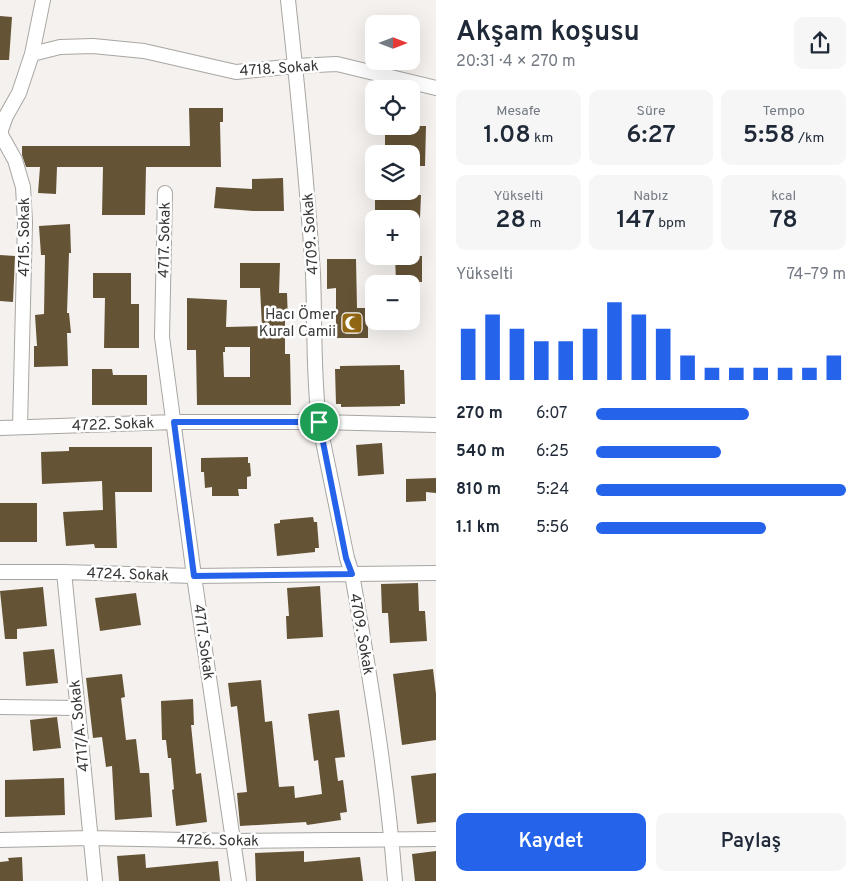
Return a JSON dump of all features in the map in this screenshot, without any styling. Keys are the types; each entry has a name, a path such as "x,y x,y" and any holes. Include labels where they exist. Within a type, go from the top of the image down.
{"street":[{"name":"4715. Sokak","path":"20,427 26,222 23,187 15,160 0,130 19,93 32,54 42,0"},
{"name":"4709. Sokak","path":"288,0 307,184 313,276 316,401 346,558 352,574 374,700 392,840 395,881"},
{"name":"4718. Sokak","path":"32,54 60,47 93,46 144,51 236,72 338,64 436,88"},
{"name":"4717. Sokak","path":"165,193 162,338 194,576 239,881"},
{"name":"4722. Sokak","path":"0,428 174,422 319,422 436,425"},
{"name":"4724. Sokak","path":"0,572 194,576 436,573"},
{"name":"4717/A. Sokak","path":"64,572 95,881"},
{"path":"0,707 77,708"},
{"name":"4726. Sokak","path":"0,840 90,838 233,841 436,839"}],"building":[{"path":"0,16 12,17 9,60 0,60"},
{"path":"189,108 223,108 223,122 220,122 221,167 146,167 145,215 102,215 103,167 57,167 56,194 38,193 40,167 26,167 22,155 22,146 190,146"},
{"path":"420,126 426,126 425,166 420,166 420,145 385,145 385,135 420,135"},
{"path":"283,178 284,211 214,208 216,187 252,189 252,179"},
{"path":"421,195 420,218 420,210 375,210 375,200 420,200"},
{"path":"70,224 71,253 69,253 67,313 69,313 71,333 67,333 68,366 34,367 34,346 37,346 35,315 44,314 45,255 41,255 39,226"},
{"path":"0,255 15,256 13,302 0,301"},
{"path":"420,256 422,256 422,282 420,282 420,275 396,275 395,265 420,265"},
{"path":"327,259 356,259 357,308 365,308 365,330 368,330 368,338 336,338 336,288 327,289"},
{"path":"240,263 280,263 279,293 287,293 288,321 285,321 285,354 290,354 291,405 197,405 196,350 187,350 187,298 227,300 226,327 262,326 260,288 240,288","holes":["225,347 250,347 250,377 224,377 223,352 225,352"]},
{"path":"93,273 131,273 131,304 139,304 139,348 104,348 105,298 93,298"},
{"path":"400,365 400,370 404,370 405,404 400,404 400,406 341,407 341,404 336,404 335,369 340,369 340,366"},
{"path":"92,369 112,369 113,375 147,375 147,405 92,405"},
{"path":"382,443 384,474 358,476 356,445"},
{"path":"69,447 152,447 152,492 115,492 117,548 95,548 94,544 66,546 63,512 103,510 102,481 42,484 41,452 69,451"},
{"path":"248,457 251,476 247,477 247,489 238,489 239,496 212,496 212,487 205,488 204,472 201,472 201,458"},
{"path":"436,478 436,493 426,492 426,501 406,502 406,479"},
{"path":"0,503 37,503 37,542 0,542"},
{"path":"313,517 314,522 317,522 319,548 315,548 315,552 277,556 274,524 280,523 280,520"},
{"path":"418,583 419,611 425,611 427,641 390,643 388,613 382,613 381,584"},
{"path":"320,586 323,637 287,639 286,616 289,616 287,588"},
{"path":"43,587 47,626 17,629 17,639 5,639 0,591"},
{"path":"136,593 141,625 100,631 95,598"},
{"path":"54,649 58,683 26,686 23,652"},
{"path":"433,669 436,694 436,740 402,745 393,674"},
{"path":"122,674 125,697 121,698 126,740 136,739 140,773 149,773 152,817 115,820 112,766 106,767 102,737 93,738 86,678"},
{"path":"261,680 265,722 272,721 279,787 294,786 295,798 322,794 318,760 314,761 308,714 339,710 345,757 335,758 338,781 343,780 347,812 340,813 341,820 307,825 306,822 240,826 237,793 247,792 237,706 231,707 228,683"},
{"path":"193,699 194,725 191,725 196,774 201,773 207,822 176,826 171,758 168,758 166,740 162,740 161,701"},
{"path":"57,717 61,748 33,751 30,720"},
{"path":"436,773 436,822 417,824 411,776"},
{"path":"64,778 65,815 5,817 5,780"},
{"path":"304,851 304,862 360,857 363,881 256,881 255,853"},
{"path":"436,851 436,881 415,881 412,854"},
{"path":"145,854 146,868 218,861 220,881 119,881 117,856"},
{"path":"22,857 23,881 0,881 0,862 9,861 8,858"}],"place":[{"name":"Hacı Ömer Kural Camii","path":"352,323"}],"route":[{"path":"174,422 319,422 346,558 352,574 194,576 174,422"}]}
